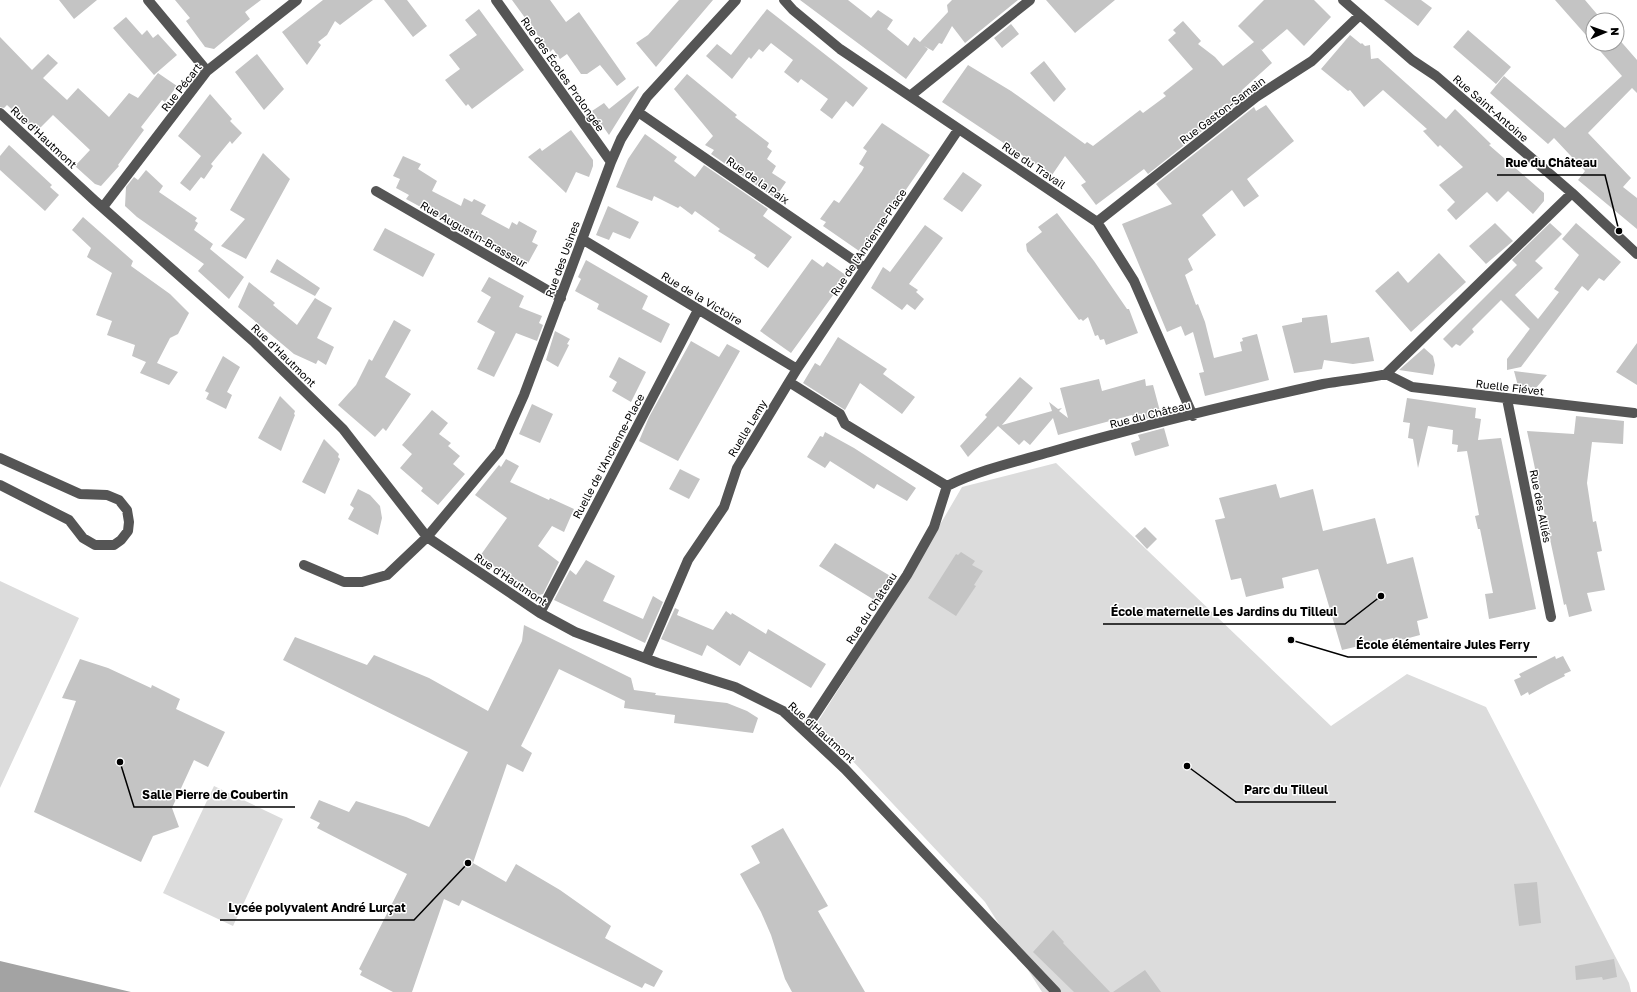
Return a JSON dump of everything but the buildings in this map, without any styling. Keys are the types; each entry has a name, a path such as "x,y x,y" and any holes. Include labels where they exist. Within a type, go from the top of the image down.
{"street":[{"path":"148,0 207,71"},
{"name":"Rue Pécart","path":"103,207 207,71 297,0"},
{"name":"Rue des Écoles Prolongée","path":"496,0 611,162"},
{"name":"Rue des Usines","path":"304,565 344,582 362,582 387,575 427,537 499,451 524,395 611,162 621,139 647,97 736,0"},
{"name":"Rue du Travail","path":"784,0 793,10 840,49 958,130 1097,222 1134,281 1193,416"},
{"path":"910,96 1030,0"},
{"name":"Rue Saint-Antoine","path":"1343,0 1412,60 1436,76 1572,193 1637,254"},
{"name":"Rue Gaston-Samain","path":"1097,222 1256,97 1312,61 1360,15"},
{"name":"Rue de la Paix","path":"638,112 865,268"},
{"name":"Rue d'Hautmont","path":"0,113 253,341 343,429 427,537 540,613 575,632 646,658 735,687 783,711 845,769 1056,992"},
{"name":"Rue de l'Ancienne-Place","path":"797,368 958,130"},
{"name":"Rue Augustin-Brasseur","path":"376,191 561,298"},
{"path":"1386,374 1572,193"},
{"name":"Rue de la Victoire","path":"582,239 698,310 797,368"},
{"name":"Ruelle de l'Ancienne-Place","path":"540,613 698,310"},
{"path":"797,368 789,382 840,414 845,424 947,486"},
{"name":"Ruelle Fiévet","path":"1386,374 1412,387 1634,413"},
{"name":"Rue du Château","path":"805,730 907,575 934,527 947,486 966,476 1079,443 1329,383 1371,378 1386,374"},
{"name":"Ruelle Lemy","path":"646,658 688,560 724,507 737,468 789,382"},
{"name":"Rue des Alliés","path":"1507,399 1551,617"},
{"path":"0,458 80,494 106,495 119,500 127,510 129,522 128,531 121,540 114,545 95,545 84,538 69,520 0,485"}],"shaded area":[{"path":"1056,463 1331,726 1407,674 1486,707 1629,983 1631,992 1042,992 985,902 817,723 903,588 962,487"},
{"path":"0,581 79,618 0,788"},
{"path":"214,786 283,819 233,926 163,893"},
{"path":"0,961 131,992 0,992"}],"place":[{"name":"Rue du Château","path":"1619,231"},
{"name":"École maternelle Les Jardins du Tilleul","path":"1381,596"},
{"name":"École élémentaire Jules Ferry","path":"1291,640"},
{"name":"Salle Pierre de Coubertin","path":"120,762"},
{"name":"Parc du Tilleul","path":"1187,766"},
{"name":"Lycée polyvalent André Lurçat","path":"468,863"}]}
